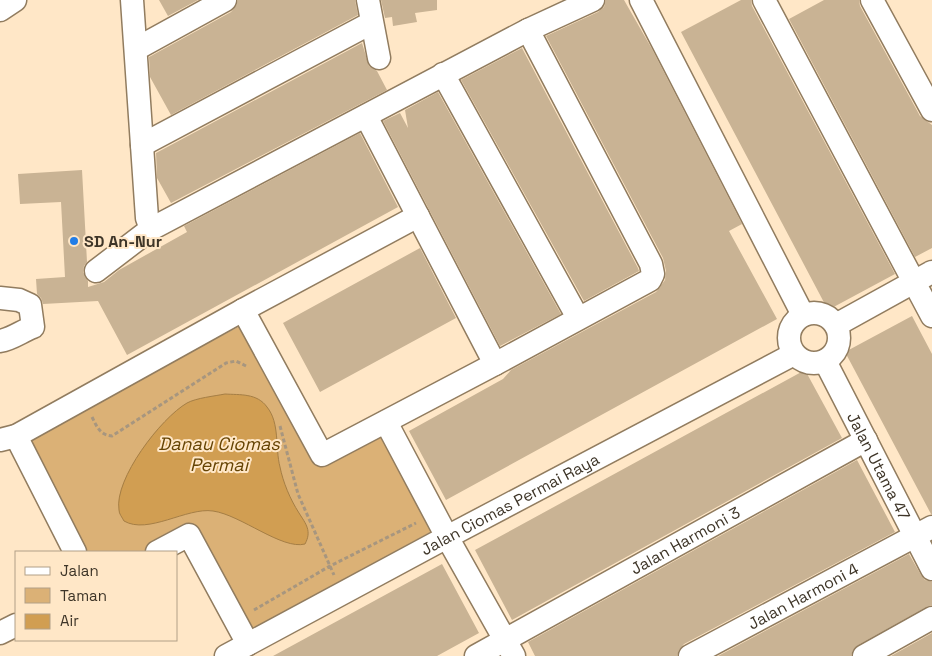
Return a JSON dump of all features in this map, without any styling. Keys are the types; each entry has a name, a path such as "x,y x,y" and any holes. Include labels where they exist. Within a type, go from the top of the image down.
{"street":[{"path":"0,10 15,0"},
{"path":"132,0 147,218 151,229"},
{"path":"136,49 225,0"},
{"path":"368,0 379,58"},
{"path":"96,271 151,229 528,30 593,0"},
{"path":"641,0 803,315"},
{"path":"764,0 923,277 932,316"},
{"path":"872,0 932,110"},
{"path":"142,145 371,23"},
{"path":"243,310 322,455 496,364 650,280 653,269 528,30"},
{"path":"444,74 578,318"},
{"path":"366,116 496,364"},
{"path":"74,551 8,438 418,216"},
{"path":"836,325 923,277"},
{"path":"0,298 18,300 30,305 33,327 21,331 7,340 0,341"},
{"path":"810,313 825,315 836,325 839,341 832,356 825,361 817,364 808,363 800,360 794,354 789,340 789,332 797,319 803,315 810,313"},
{"name":"Jalan Ciomas Permai Raya","path":"226,656 794,354"},
{"name":"Jalan Utama 47","path":"825,361 866,440 924,532 932,569"},
{"path":"386,422 434,514 509,648"},
{"name":"Jalan Harmoni 3","path":"476,656 509,648 866,440"},
{"name":"Jalan Harmoni 4","path":"690,656 924,532"},
{"path":"159,551 189,535 248,644"},
{"path":"864,656 932,618"},
{"path":"0,633 15,626"}],"path":[{"path":"82,399 100,432 106,436 112,436 226,364 236,362 251,368"},
{"path":"278,420 298,494 342,594"},
{"path":"235,621 330,566 434,514"}],"green space":[{"path":"242,325 317,464 384,427 438,528 249,631 193,530 149,551 83,551 26,439"}],"water":[{"name":"Danau Ciomas Permai","path":"225,394 242,395 258,399 263,402 271,413 276,428 283,479 308,531 305,544 285,542 236,519 213,511 192,513 144,525 124,521 121,516 119,497 124,482 131,466 153,435 176,411 187,403 200,398"}],"building":[{"path":"159,0 198,0 168,16"},
{"path":"238,0 355,0 358,15 171,115 150,77 149,57 231,12"},
{"path":"381,0 437,0 437,10 415,13 417,22 393,26 392,17 385,18"},
{"path":"606,0 624,0 652,49 742,224 729,231 777,319 446,500 409,431 503,379 511,370 656,292 665,280 666,271 663,258 546,36 598,12 604,7"},
{"path":"741,0 751,0 752,6 895,274 828,310 681,32"},
{"path":"824,0 859,0 860,6 920,116 932,125 932,248 915,257 789,19"},
{"path":"362,43 369,66 377,71 387,90 171,203 157,178 156,153"},
{"path":"522,48 639,271 584,301 461,80"},
{"path":"438,92 561,314 500,346 383,121 400,113 408,128 405,110"},
{"path":"360,133 398,207 127,355 98,301 43,304 37,294 36,279 65,277 61,202 20,204 18,174 82,170 87,262 83,272 88,281 88,287 104,282 119,270 187,232 184,226"},
{"path":"420,248 456,318 320,392 283,323"},
{"path":"912,316 932,354 932,514 845,352"},
{"path":"805,370 842,438 512,620 475,550"},
{"path":"857,460 895,532 684,644 677,656 535,656 528,642"},
{"path":"909,554 925,580 932,582 932,605 858,645 853,650 851,656 718,656"},
{"path":"442,564 479,633 437,656 273,656"},
{"path":"932,633 932,656 891,656"}],"place":[{"name":"SD An-Nur","path":"74,241"}]}
